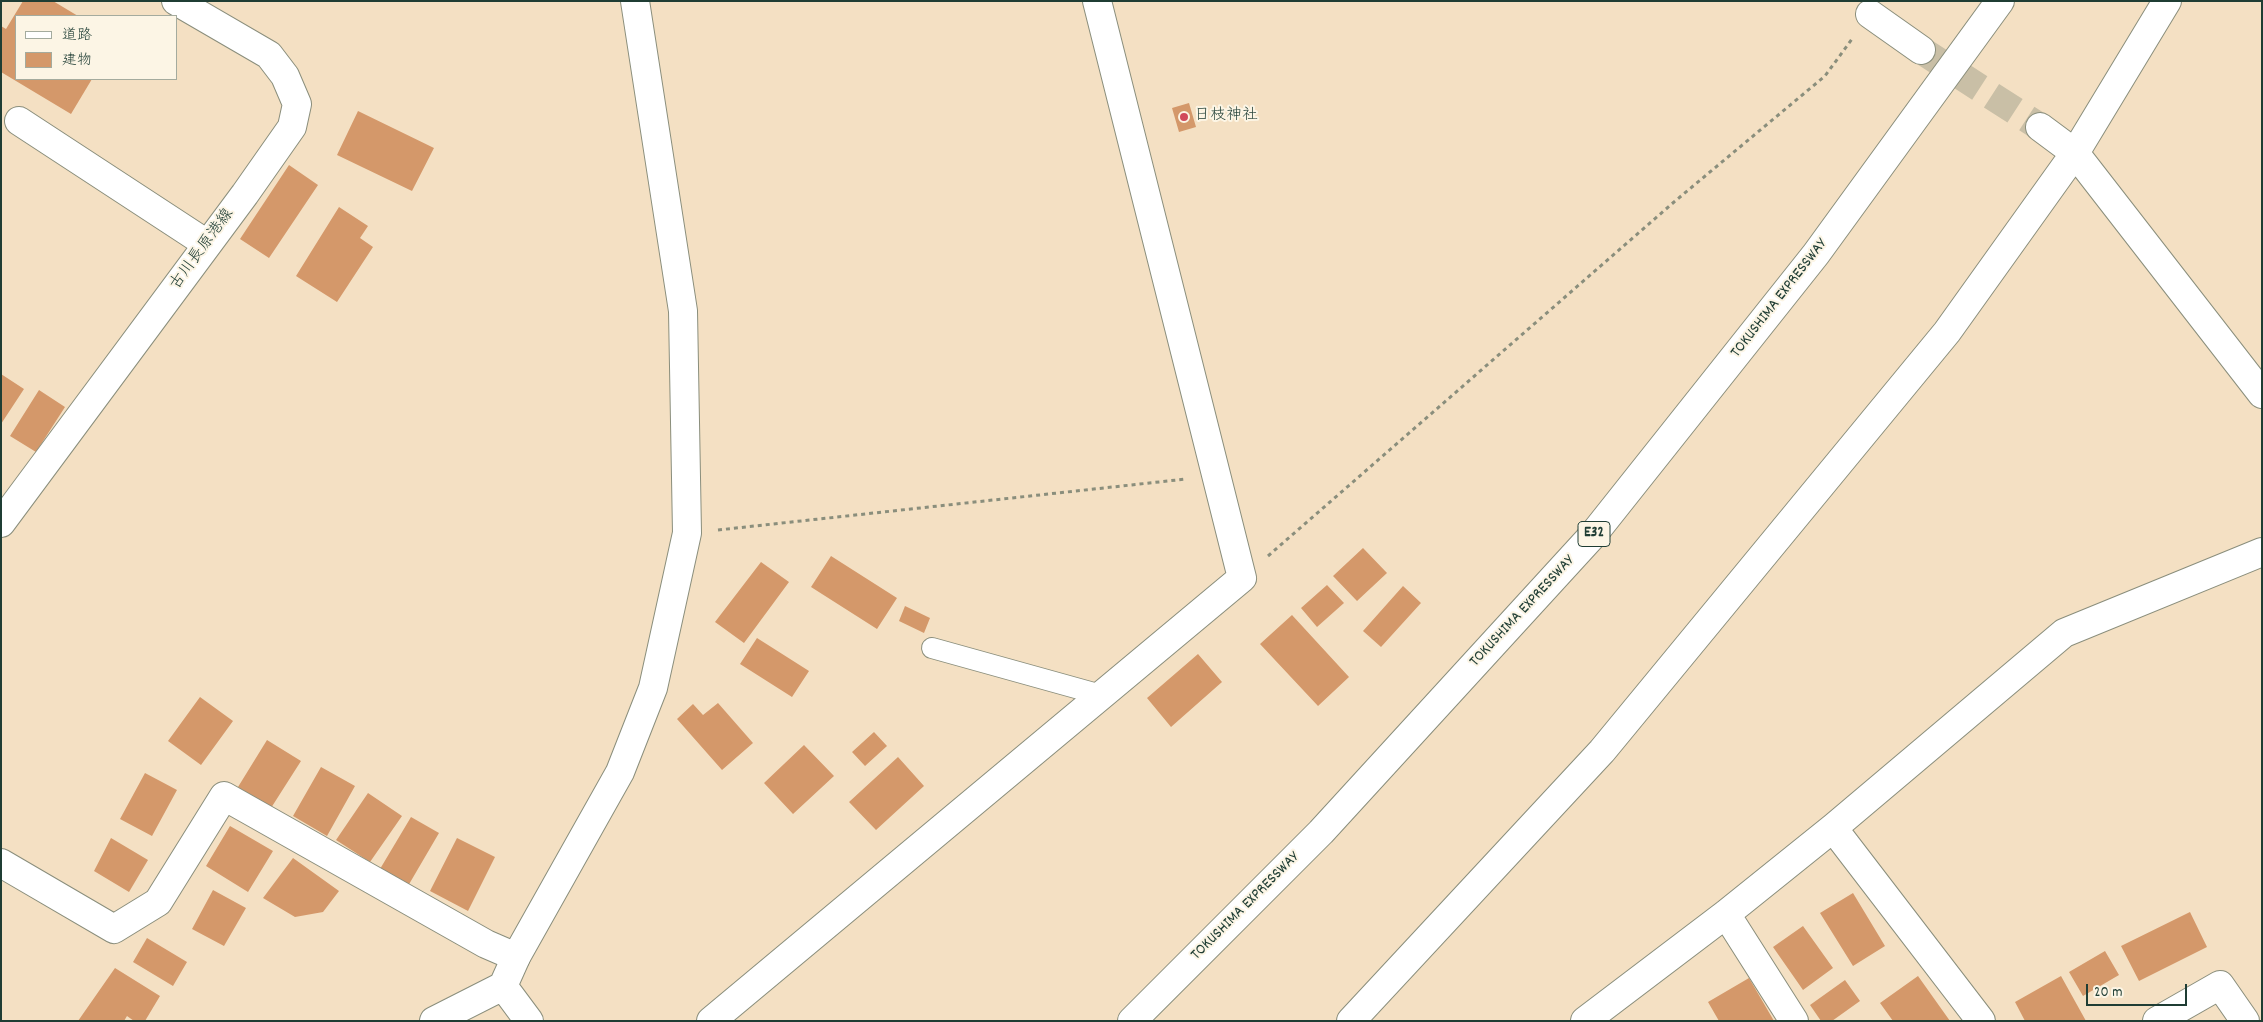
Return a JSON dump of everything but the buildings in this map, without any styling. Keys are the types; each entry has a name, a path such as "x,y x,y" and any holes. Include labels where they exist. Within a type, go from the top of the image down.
{"main road":[{"name":"古川長原港線","path":"1,523 292,126 297,104 285,76 269,55 176,1"},
{"path":"434,1021 503,986 516,957 620,772 653,688 687,533 684,311 635,1"},
{"path":"711,1021 1242,578 1097,1"},
{"name":"TOKUSHIMA EXPRESSWAY","path":"1132,1021 1320,832 1592,536 1816,254 2000,1"},
{"path":"1351,1021 1602,751 1947,332 2075,153 2167,1"},
{"path":"1870,14 1921,50"},
{"path":"20,121 207,244"},
{"path":"2040,127 2075,153 2262,394"},
{"path":"1585,1021 1726,914 1833,828 2064,633 2262,552"},
{"path":"1,863 114,929 158,902 224,796 486,944 516,957"},
{"path":"1833,828 1981,1021"},
{"path":"1726,914 1794,1021"},
{"path":"2157,1021 2220,985 2245,1021"},
{"path":"503,986 529,1021"}],"lane":[{"path":"932,648 1101,695"}],"path":[{"path":"1242,578 1674,202 1825,76 1870,14"},
{"path":"687,533 1216,476"}],"tunnel":[{"path":"1921,50 2040,127"}],"place":[{"name":"日枝神社","path":"1184,117"}]}
